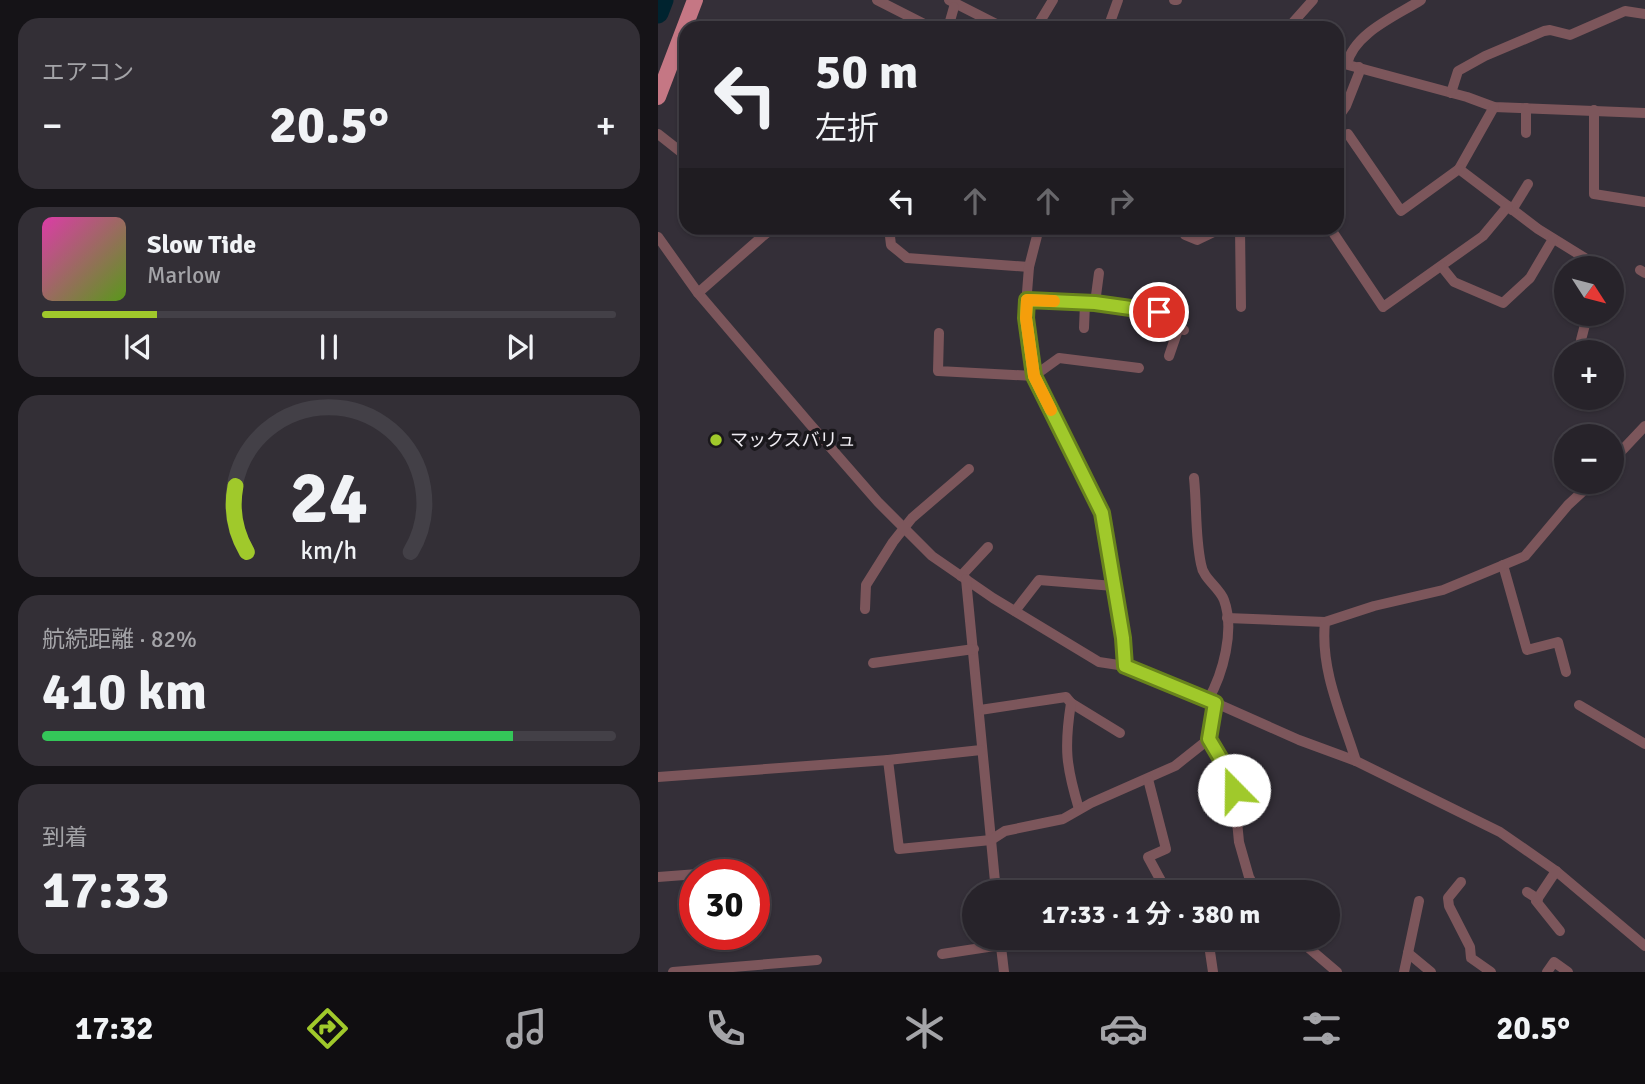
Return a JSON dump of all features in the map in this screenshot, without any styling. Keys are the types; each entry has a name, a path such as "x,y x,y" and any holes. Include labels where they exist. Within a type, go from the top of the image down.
{"main road":[{"path":"689,21 695,0"},
{"path":"658,97 664,67 679,53"}],"street":[{"path":"877,0 918,21"},
{"path":"1040,21 1053,0"},
{"path":"1110,21 1118,0"},
{"path":"1294,21 1313,0"},
{"path":"1344,61 1359,41 1421,0"},
{"path":"951,4 989,21"},
{"path":"1451,93 1458,71 1485,56 1544,31 1570,35 1625,11 1645,14"},
{"path":"1344,63 1494,107 1645,113"},
{"path":"1344,109 1359,67"},
{"path":"1348,134 1396,215 1459,169 1494,107"},
{"path":"1526,108 1526,133"},
{"path":"1594,110 1594,194 1645,202"},
{"path":"658,134 679,150"},
{"path":"1459,169 1553,239 1581,256"},
{"path":"1335,235 1383,307 1483,236 1528,184"},
{"path":"698,293 757,235"},
{"path":"890,235 891,245 907,258 1029,267"},
{"path":"1036,235 1029,267 1026,318 1034,376 1102,513 1123,638 1125,666"},
{"path":"1185,235 1197,240 1207,235"},
{"path":"1240,235 1241,307"},
{"path":"658,237 698,293 878,502 932,556 1099,662 1125,666 1299,740 1356,761 1500,832 1556,871 1645,946"},
{"path":"1441,267 1454,282 1503,303 1530,278 1553,239"},
{"path":"1084,328 1099,273"},
{"path":"1027,300 1090,303 1159,312 1182,328 1169,356"},
{"path":"1581,340 1585,326"},
{"path":"939,333 938,371 1034,376 1059,358 1139,368"},
{"path":"1624,448 1645,426"},
{"path":"865,609 866,585 904,528 969,468"},
{"path":"1194,478 1194,511 1201,567 1224,601 1227,618 1226,651 1212,701 1209,739 1231,776 1239,842 1251,880"},
{"path":"1227,618 1325,622 1374,606 1443,590 1525,556 1580,494"},
{"path":"988,547 964,577 974,649 981,750 995,880"},
{"path":"1503,565 1527,650 1558,642 1566,672"},
{"path":"1015,611 1039,580 1114,586"},
{"path":"1325,622 1325,664 1356,761"},
{"path":"873,663 974,649"},
{"path":"980,710 1066,697 1071,704 1120,733"},
{"path":"1071,704 1066,736 1068,770 1079,809"},
{"path":"1579,705 1645,744"},
{"path":"888,760 899,849 991,840 1005,831 1063,819 1079,809 1175,766 1209,739"},
{"path":"658,777 888,760 981,750"},
{"path":"1148,779 1166,849 1149,857 1161,880"},
{"path":"1556,871 1536,901 1560,931"},
{"path":"658,877 679,875"},
{"path":"1461,882 1448,898 1449,906 1470,947 1471,958 1491,972"},
{"path":"1527,891 1538,899"},
{"path":"1404,972 1419,901"},
{"path":"943,954 962,950"},
{"path":"1001,950 1004,972"},
{"path":"1210,950 1213,972"},
{"path":"1311,950 1337,972"},
{"path":"1408,953 1431,972"},
{"path":"673,972 817,960"},
{"path":"1546,972 1554,962 1568,972"}],"waterway":[{"path":"658,13 663,0"}],"slow traffic":[{"path":"1051,410 1034,376 1026,318 1027,300 1054,301"}],"place":[{"name":"マックスバリュ","path":"716,440"}],"route":[{"path":"1159,312 1095,303 1027,300 1026,318 1034,376 1102,513 1123,638 1125,666 1215,703 1209,739 1231,776 1234,790"}]}
